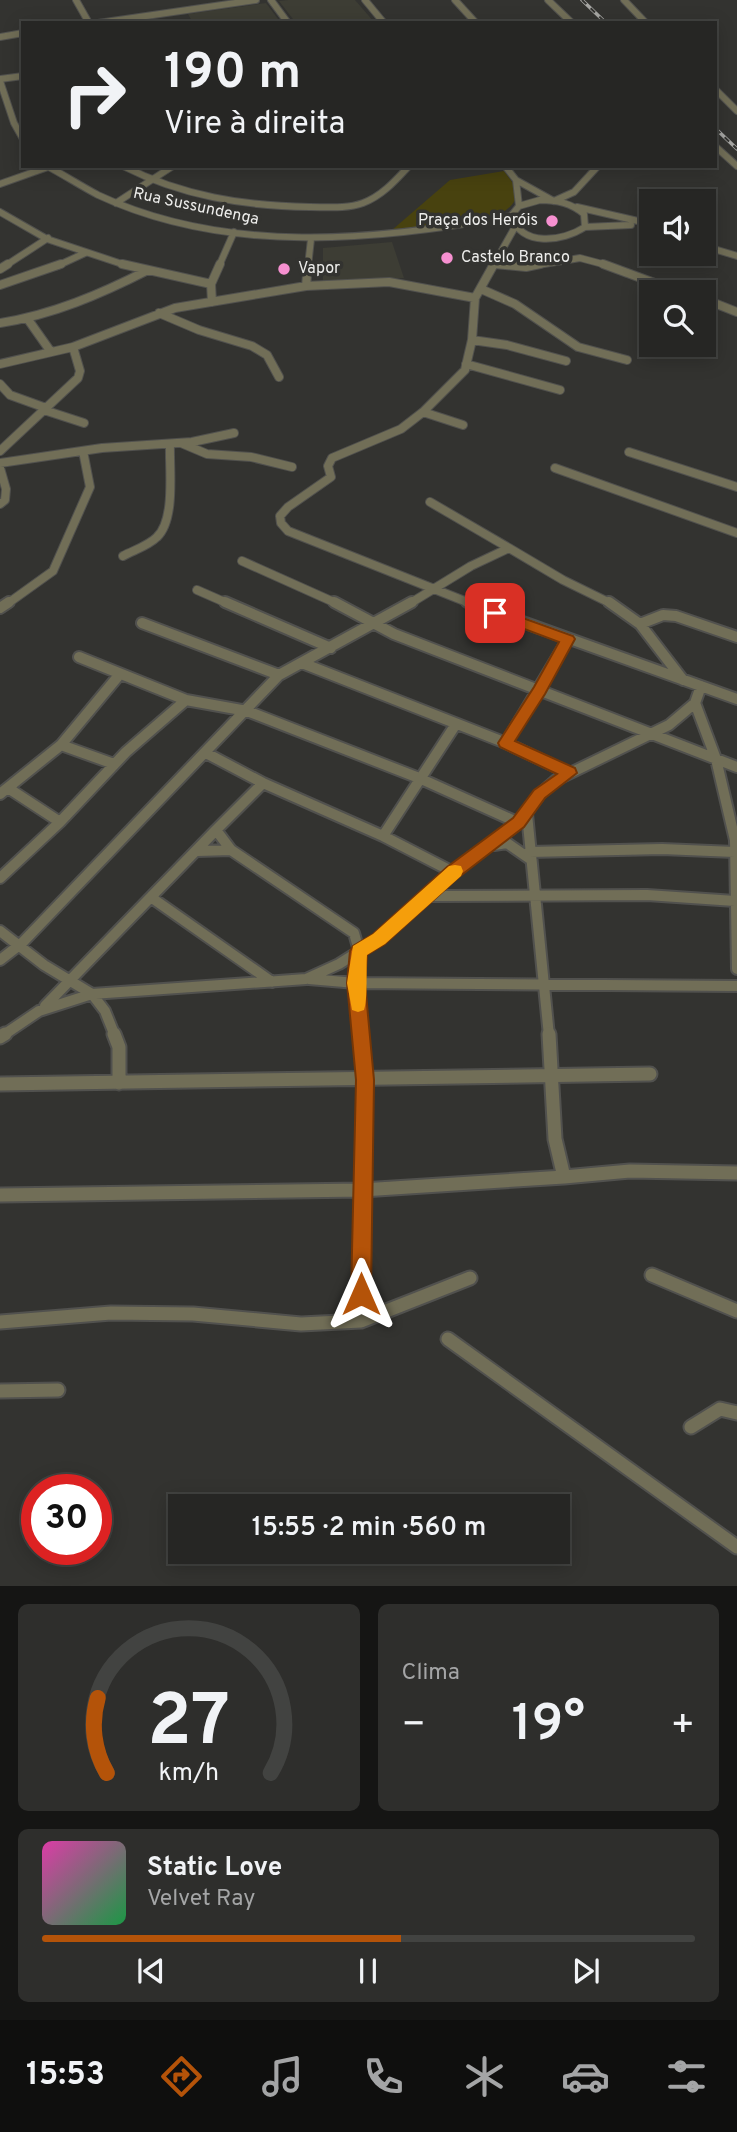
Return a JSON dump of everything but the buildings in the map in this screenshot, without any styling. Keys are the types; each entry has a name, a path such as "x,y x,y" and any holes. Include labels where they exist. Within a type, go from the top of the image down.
{"street":[{"path":"76,0 88,21"},
{"path":"112,21 256,0"},
{"path":"271,0 287,21"},
{"path":"365,0 382,21"},
{"path":"455,0 474,21"},
{"path":"548,0 570,21"},
{"path":"624,0 644,21"},
{"path":"0,37 21,33"},
{"path":"21,76 0,80 14,123 21,135"},
{"path":"717,91 737,111"},
{"path":"717,148 737,166"},
{"path":"0,184 42,168"},
{"name":"Rua Sussundenga","path":"50,168 89,191 117,203 168,218 234,232 311,239 474,223 511,216"},
{"path":"126,168 151,181 213,197 290,207 349,206 380,194 407,168"},
{"path":"117,203 170,168"},
{"path":"507,168 516,180 553,200 639,221"},
{"path":"596,168 574,192 553,200 528,202 519,206 511,216 514,226 533,237 558,239 570,236 585,227 623,223 639,227"},
{"path":"516,180 519,206"},
{"path":"573,206 574,192"},
{"path":"573,206 584,214 585,227"},
{"path":"2,217 85,253 211,284"},
{"name":"Rua Sussundenga","path":"474,223 514,226"},
{"path":"514,226 475,298 472,340 465,370 423,412 387,436 332,458 328,466 331,477 288,507 280,516 281,523 288,531 435,588 737,699"},
{"path":"212,302 211,284 234,232"},
{"path":"0,269 48,238"},
{"path":"306,286 311,239"},
{"path":"716,244 737,250"},
{"path":"716,250 737,256"},
{"path":"0,285 47,270 85,253"},
{"path":"495,264 526,267 580,258 648,280"},
{"path":"0,323 27,318 128,281 148,270"},
{"path":"0,364 73,347 159,313 306,286 389,282 475,298"},
{"path":"481,289 515,304 578,347 627,360"},
{"path":"726,306 737,299"},
{"path":"716,303 737,312"},
{"path":"159,313 199,330 252,346 267,355 279,377"},
{"path":"27,318 51,352"},
{"path":"472,340 519,348 566,361"},
{"path":"0,451 78,377 80,371 73,347"},
{"path":"467,364 559,390"},
{"path":"0,384 10,395 84,423"},
{"path":"423,412 463,425"},
{"path":"0,504 5,500 6,489 0,466 83,450 181,443 234,433"},
{"path":"181,443 207,454 251,457 292,467"},
{"path":"123,556 163,530 170,497 170,444"},
{"path":"0,608 41,582 52,571 89,491 83,450"},
{"path":"629,452 737,487"},
{"path":"555,468 737,533"},
{"path":"430,502 563,580 619,607 640,624 683,680"},
{"path":"0,960 18,946 279,676 509,548"},
{"path":"242,561 377,623 394,634 737,767"},
{"path":"197,590 331,648"},
{"path":"640,624 663,615 676,616 737,637"},
{"path":"142,623 279,676"},
{"path":"506,743 568,639"},
{"path":"79,657 186,700 247,711 523,818"},
{"path":"302,663 506,743 569,773"},
{"path":"60,822 4,791 61,745 120,674"},
{"path":"306,979 379,939 453,872 523,818 540,794 569,773 669,725 695,703 701,687"},
{"path":"0,878 5,865 60,822 114,764 158,722 186,700"},
{"path":"695,703 716,759 736,844 737,969"},
{"path":"383,836 456,724"},
{"path":"61,745 114,764"},
{"path":"206,753 263,783 383,836 453,872"},
{"path":"0,1037 39,1011 71,982 263,783"},
{"path":"523,818 530,855 553,1075 555,1139 564,1177"},
{"path":"216,830 231,850 354,933 379,939"},
{"path":"488,847 507,843 530,855 736,844"},
{"path":"197,851 231,850"},
{"path":"429,896 534,898 647,895 735,901"},
{"path":"152,898 272,982"},
{"path":"0,931 18,946 92,994 105,1011 119,1047 119,1083"},
{"path":"354,933 359,951 356,983 365,1080 361,1321"},
{"path":"39,1011 92,994 306,979 356,983 737,986"},
{"path":"0,1084 650,1074"},
{"path":"0,1195 362,1190 630,1171 737,1173"},
{"path":"652,1275 737,1311"},
{"path":"0,1322 111,1313 193,1314 301,1324 361,1321 470,1278"},
{"path":"448,1339 737,1547"},
{"path":"0,1391 58,1390"},
{"path":"691,1427 720,1409 737,1413"}],"shaded area":[{"path":"355,0 373,21 294,21 279,1"},
{"path":"266,3 280,21 192,21 188,14"},
{"path":"504,171 518,190 513,203 501,213 466,224 392,230 450,180"},
{"path":"392,242 404,278 323,283 323,248"}],"railway":[{"path":"582,0 604,21"},
{"path":"717,130 737,149"}],"slow traffic":[{"path":"358,1004 356,983 359,951 379,939 455,871"}],"place":[{"name":"Praça dos Heróis","path":"552,221"},
{"name":"Castelo Branco","path":"447,258"},
{"name":"Vapor","path":"284,269"}],"route":[{"path":"361,1294 365,1080 356,983 359,951 379,939 453,872 519,822 540,794 569,773 506,743 568,639 495,613"}]}
